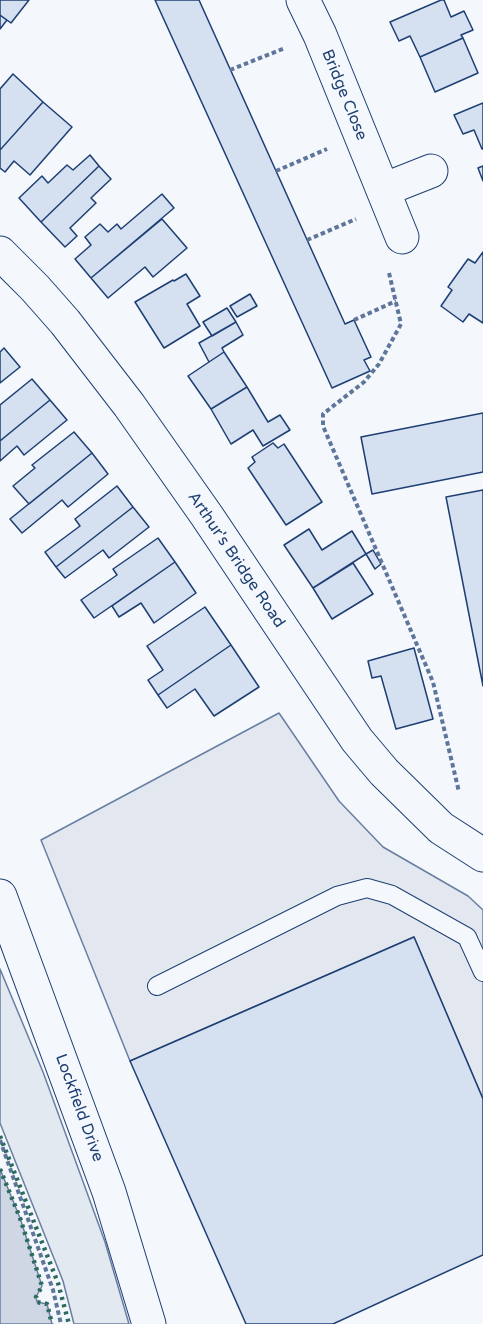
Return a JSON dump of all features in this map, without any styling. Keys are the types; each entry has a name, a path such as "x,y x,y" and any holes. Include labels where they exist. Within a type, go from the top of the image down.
{"street":[{"name":"Bridge Close","path":"303,0 320,35 402,237"},
{"path":"387,198 431,171"},
{"name":"Arthur's Bridge Road","path":"0,253 65,322 123,397 207,516 357,740 384,772 441,828 483,855"},
{"name":"Lockfield Drive","path":"0,896 109,1192 149,1324"}],"lane":[{"path":"157,986 337,896 367,888 392,895 467,937 483,972"}],"path":[{"path":"230,70 320,35"},
{"path":"276,171 361,135"},
{"path":"307,240 387,198"},
{"path":"402,237 385,258 401,324 379,364 364,382 323,414 323,426 433,682 460,793"},
{"path":"354,320 396,301"},
{"path":"0,1140 53,1290 61,1324"}],"shaded area":[{"path":"279,713 339,801 383,847 468,896 483,910 483,1099 414,937 130,1061 41,840"},
{"path":"0,969 43,1072 105,1242 129,1324 74,1324 63,1281 0,1123"},
{"path":"0,1169 20,1218 42,1286 36,1297 37,1302 47,1304 52,1324 0,1324"}],"building":[{"path":"0,0 29,0 11,23 0,15"},
{"path":"155,0 199,0 345,324 354,320 371,357 364,360 370,371 332,388"},
{"path":"444,0 451,17 464,11 473,30 461,35 463,38 420,57 410,36 399,41 390,22"},
{"path":"0,15 7,20 0,29"},
{"path":"463,38 478,73 435,92 420,57"},
{"path":"13,74 43,102 0,150 0,89"},
{"path":"43,102 72,127 30,175 14,161 5,172 0,168 0,150"},
{"path":"483,103 482,149 474,130 463,134 454,115"},
{"path":"90,155 99,166 41,222 19,198 42,176 48,183 67,165 73,170"},
{"path":"99,166 111,179 91,198 96,203 70,228 77,236 65,247 41,222"},
{"path":"483,166 483,181 478,168"},
{"path":"162,194 174,208 91,278 75,259 91,245 85,237 100,224 108,232 117,224 121,229"},
{"path":"162,219 187,248 153,277 145,267 108,298 91,278"},
{"path":"483,252 483,323 469,314 463,322 441,306 452,290 448,287 468,259 475,263"},
{"path":"186,274 200,296 187,304 200,326 164,348 135,302"},
{"path":"250,294 257,306 237,317 230,306"},
{"path":"227,308 236,322 212,336 203,322"},
{"path":"236,322 243,335 222,348 224,352 209,362 199,343"},
{"path":"4,348 20,367 0,383 0,352"},
{"path":"224,352 247,387 211,409 188,376"},
{"path":"32,379 50,400 0,441 0,405"},
{"path":"247,387 268,422 280,415 290,430 263,446 253,430 231,444 211,409"},
{"path":"50,400 67,420 24,455 17,446 0,461 0,441"},
{"path":"483,413 483,472 372,494 361,437"},
{"path":"74,432 92,453 29,504 13,486 35,468 32,465"},
{"path":"273,443 278,448 284,444 322,502 286,525 248,468 255,462 252,457"},
{"path":"92,453 108,474 68,507 62,500 22,533 10,519"},
{"path":"117,486 133,507 56,567 45,552 80,526 75,519"},
{"path":"483,490 483,686 446,497"},
{"path":"133,507 149,527 109,558 103,550 65,578 56,567"},
{"path":"309,529 322,550 352,531 366,554 313,588 284,545"},
{"path":"158,538 175,562 94,618 81,600 117,575 113,569"},
{"path":"373,550 381,564 375,569 366,554"},
{"path":"175,562 196,593 154,623 141,603 119,617 112,606"},
{"path":"353,563 373,594 332,619 313,588"},
{"path":"205,607 231,645 158,695 148,680 163,670 147,646"},
{"path":"231,645 259,687 214,716 195,689 167,708 158,695"},
{"path":"414,648 433,719 396,729 381,676 372,678 368,661"},
{"path":"414,937 483,1099 483,1255 333,1324 246,1324 130,1061"}],"hedge":[{"path":"0,1136 58,1283 69,1324"},
{"path":"0,1169 20,1218 42,1286 36,1297 37,1302 47,1304 52,1324"}]}
